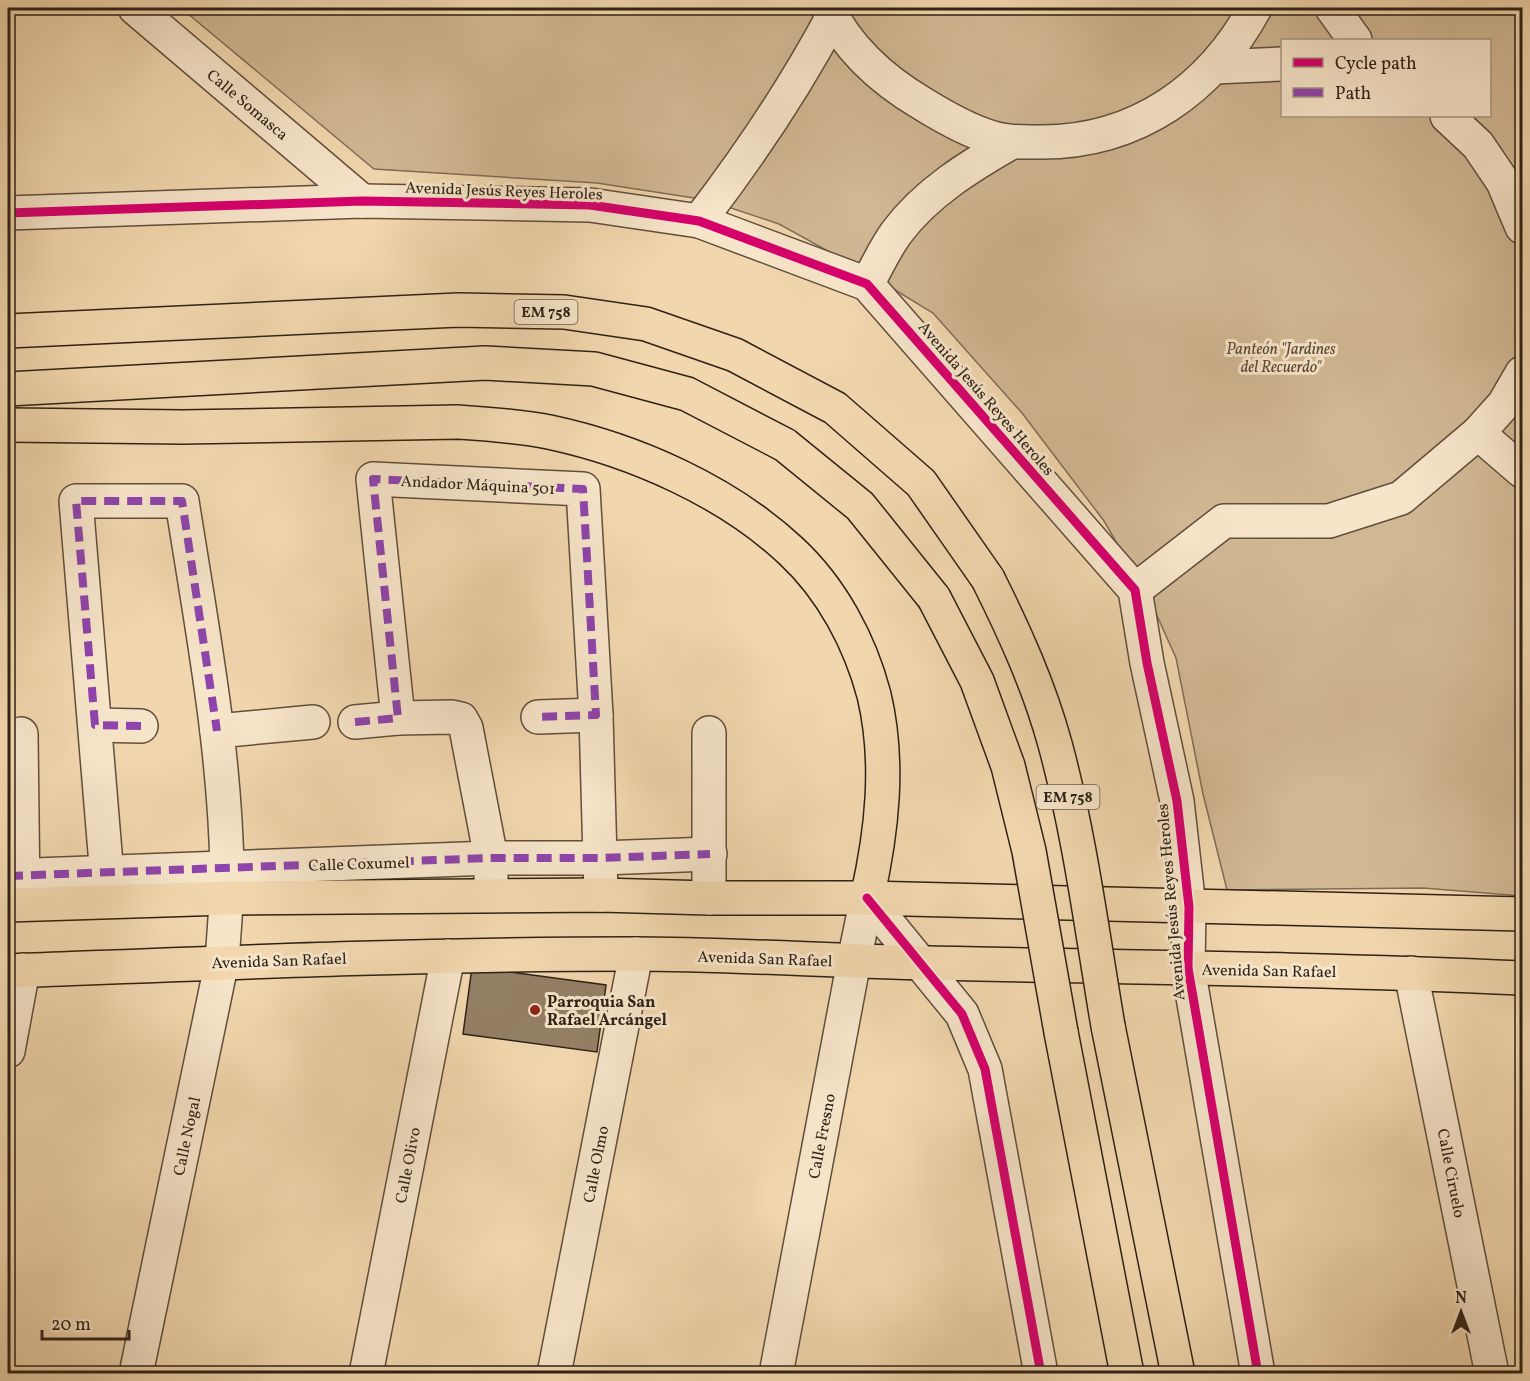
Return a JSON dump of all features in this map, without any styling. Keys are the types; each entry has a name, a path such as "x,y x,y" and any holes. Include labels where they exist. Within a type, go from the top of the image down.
{"main road":[{"name":"EM 758","path":"8,331 458,310 564,312 646,324 735,355 835,408 921,483 988,579 1016,635 1039,693 1054,742 1073,823 1108,1026 1178,1374"},
{"name":"EM 758","path":"8,389 485,363 594,369 687,394 785,446 860,506 934,598 977,681 1008,766 1029,851 1061,1032 1127,1374"},
{"path":"8,425 183,427 458,422 503,425 590,442 675,474 706,491 755,522 791,551 816,578 837,608 866,668 879,726 883,792 875,863 867,898"},
{"path":"15,890 226,883 492,895 867,898 1522,914"},
{"name":"Avenida San Rafael","path":"15,970 448,956 636,954 921,963 1411,973 1522,978"}],"street":[{"name":"Calle Somasca","path":"135,8 362,201"},
{"path":"830,12 854,47 870,64 900,91 942,116 992,138 1056,142 1107,133 1133,124 1177,100 1215,67 1243,29 1255,8"},
{"path":"1332,8 1354,39"},
{"path":"699,221 768,126 802,72 830,12"},
{"path":"1215,67 1281,64"},
{"path":"1448,117 1513,178 1522,227"},
{"path":"867,284 896,233 915,210 978,162 1012,141"},
{"name":"Avenida Jesús Reyes Heroles","path":"8,213 362,201 590,206 699,221 867,284 1135,590 1147,663 1177,801 1189,907 1188,968 1258,1374"},
{"path":"1135,590 1224,521 1329,521 1401,498 1478,433 1504,404 1522,373"},
{"path":"1478,433 1522,471"},
{"name":"Andador Máquina 501","path":"398,718 374,479 583,489 596,715"},
{"name":"Calle Nogal","path":"95,725 76,501 182,501 217,731 226,883 222,962 136,1374"},
{"path":"538,717 596,715 601,895"},
{"path":"355,722 398,718 452,717 461,719 466,728 491,858 492,895"},
{"path":"217,731 313,722"},
{"path":"108,887 95,725 141,726"},
{"path":"709,733 710,897"},
{"path":"15,890 21,735"},
{"name":"Calle Coxumel","path":"226,883 491,858 601,858 710,854"},
{"path":"867,898 962,1014 985,1069 1041,1374"},
{"name":"Calle Fresno","path":"776,1374 867,898"},
{"name":"Calle Olmo","path":"554,1374 636,954"},
{"name":"Calle Olivo","path":"366,1374 448,956"},
{"path":"8,1051 15,970"},
{"name":"Calle Ciruelo","path":"1411,973 1492,1374"}],"green space":[{"name":"Panteón \"Jardines del Recuerdo\"","path":"181,8 1522,8 1522,896 1423,888 1227,890 1203,794 1176,658 1150,600 1104,521 1022,413 933,313 864,271 779,224 707,200 597,183 374,169"}],"building":[{"name":"Parroquia San Rafael Arcángel","path":"472,967 606,985 597,1052 463,1034"}],"marked path":[{"path":"355,722 398,718 373,479 583,489 596,715 538,717"},
{"path":"141,726 95,725 76,501 182,501 217,731"},
{"path":"8,876 491,858 601,858 710,854"}],"cycle path":[{"path":"8,213 362,201 590,205 699,221 867,284 1135,590 1147,663 1177,801 1189,907 1188,968 1258,1374"},
{"path":"867,898 962,1014 985,1069 1041,1374"}],"place":[{"name":"Parroquia San Rafael Arcángel","path":"535,1010"}]}
